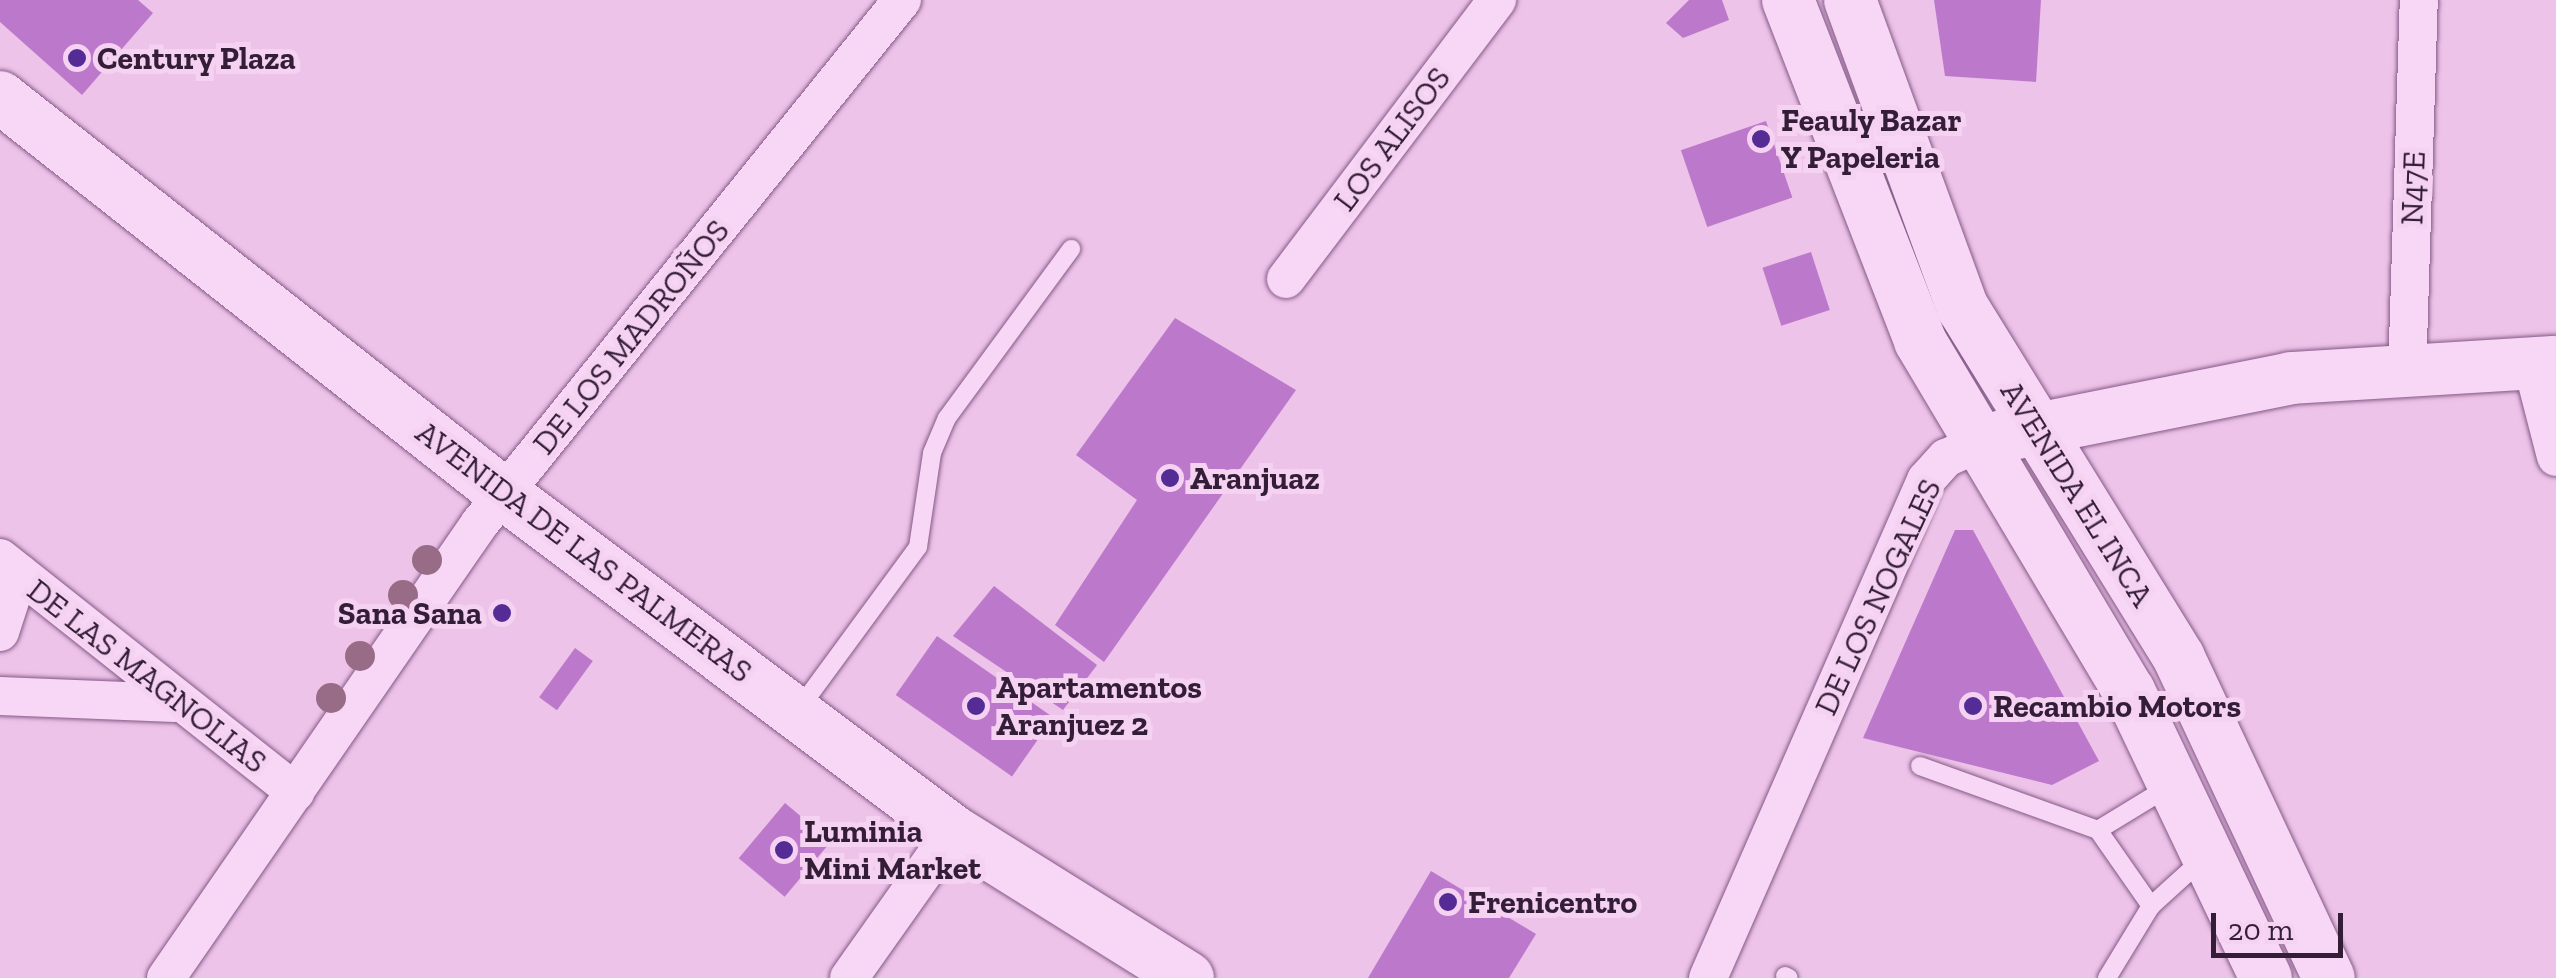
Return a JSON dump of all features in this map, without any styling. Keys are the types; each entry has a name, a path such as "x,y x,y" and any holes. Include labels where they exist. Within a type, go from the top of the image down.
{"main road":[{"name":"AVENIDA EL INCA","path":"1788,0 1920,341 1977,444 2129,691 2266,978"},
{"name":"AVENIDA EL INCA","path":"1850,0 1964,308 2032,426 2179,658 2329,978"},
{"name":"AVENIDA DE LAS PALMERAS","path":"0,97 504,494 953,831 1188,978"},
{"name":"DE LOS NOGALES","path":"1977,444 2032,426 2291,378 2407,376 2544,363"}],"street":[{"name":"DE LOS MADROÑOS","path":"166,978 504,494 902,0"},
{"name":"LOS ALISOS","path":"1286,279 1497,0"},
{"name":"N47E","path":"2407,376 2420,0"},
{"path":"2544,363 2556,456"},
{"name":"DE LOS NOGALES","path":"1708,978 1926,480 1946,458 1977,444"},
{"path":"0,632 9,566"},
{"name":"DE LAS MAGNOLIAS","path":"9,566 175,703 295,792"},
{"path":"0,696 175,703"},
{"path":"849,978 953,831"}],"lane":[{"path":"796,713 918,546 932,453 947,418 1070,249"},
{"path":"1920,766 2098,830 2152,906"},
{"path":"2098,830 2175,783"},
{"path":"2108,978 2152,906 2208,854"}],"building":[{"name":"Century Plaza","path":"0,0 138,0 153,13 82,95 0,22"},
{"path":"1689,0 1722,0 1729,20 1683,38 1666,23"},
{"path":"1934,0 2041,0 2036,82 1945,76"},
{"path":"1766,121 1792,198 1707,227 1681,150"},
{"path":"1811,252 1830,310 1781,326 1762,268"},
{"name":"Aranjuaz","path":"1175,318 1296,390 1104,662 1055,625 1137,500 1076,455"},
{"name":"Recambio Motors","path":"1955,530 1973,530 2099,761 2052,785 1863,738"},
{"path":"994,586 1097,665 1063,710 953,636"},
{"name":"Apartamentos Aranjuez 2","path":"937,636 1053,717 1012,776 896,695"},
{"path":"575,648 593,661 557,710 539,697"},
{"name":"Luminia Mini Market","path":"785,803 831,842 785,897 739,858"},
{"name":"Frenicentro","path":"1431,871 1536,934 1509,978 1368,978"}],"place":[{"name":"Century Plaza","path":"77,58"},
{"name":"Feauly Bazar Y Papeleria","path":"1761,139"},
{"name":"Aranjuaz","path":"1170,478"},
{"name":"Sana Sana","path":"502,613"},
{"name":"Apartamentos Aranjuez 2","path":"976,706"},
{"name":"Recambio Motors","path":"1973,706"},
{"name":"Luminia Mini Market","path":"784,850"},
{"name":"Frenicentro","path":"1448,902"}]}
